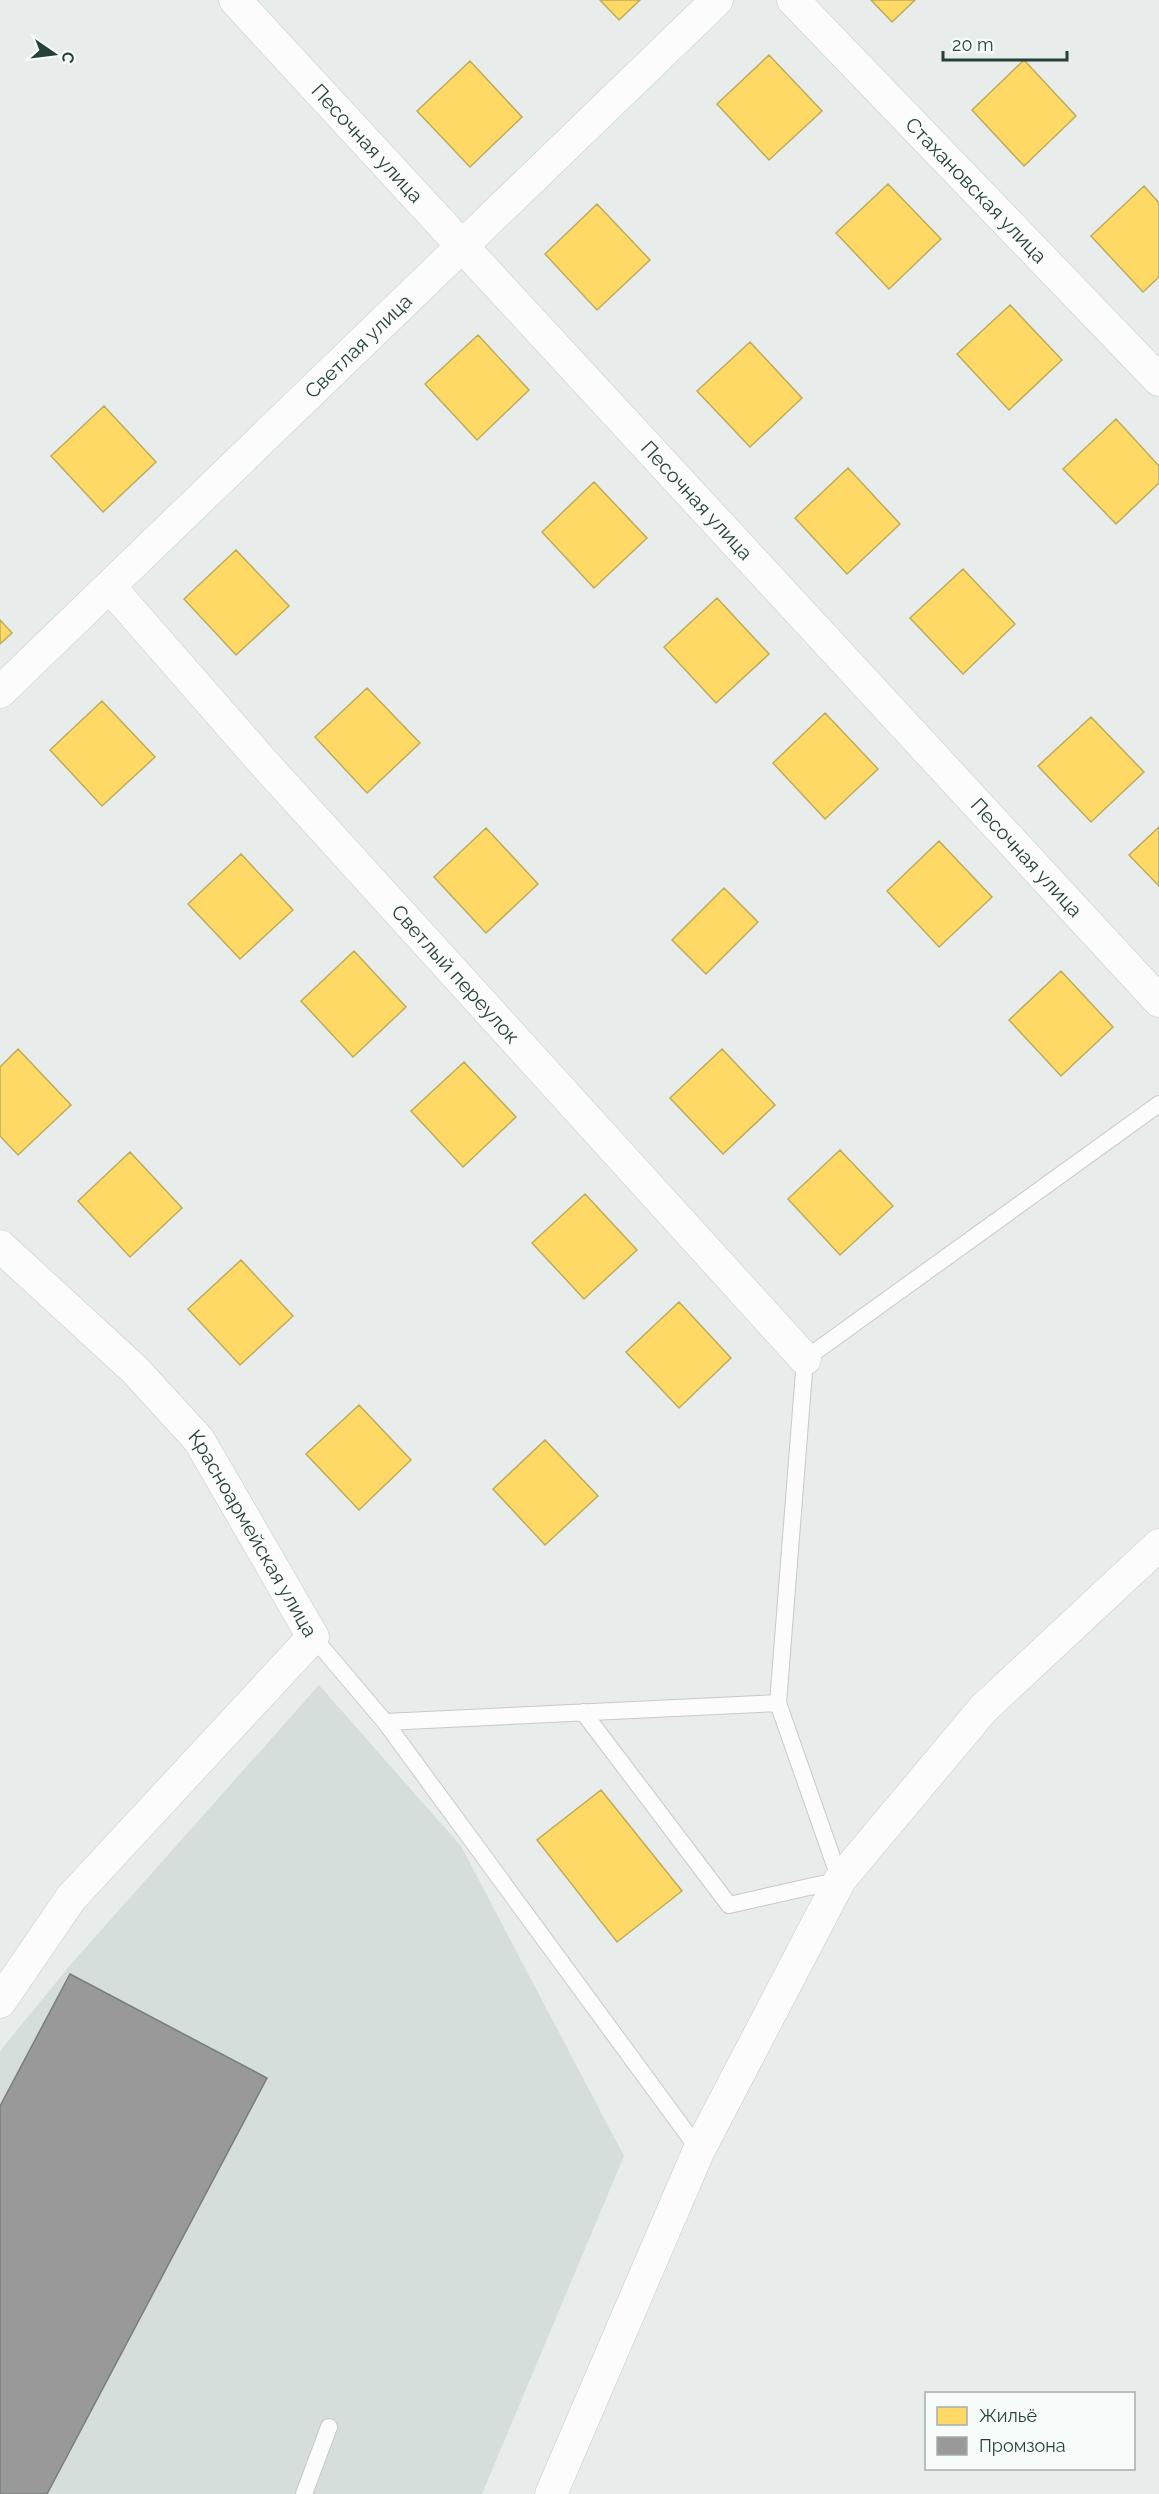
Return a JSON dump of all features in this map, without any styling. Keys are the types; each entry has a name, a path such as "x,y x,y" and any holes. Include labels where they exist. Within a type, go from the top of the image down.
{"street":[{"name":"Песочная улица","path":"235,0 1159,1001"},
{"name":"Светлая улица","path":"0,693 717,0"},
{"name":"Стахановская улица","path":"793,0 1159,380"},
{"name":"Светлый переулок","path":"110,587 270,769 805,1359"},
{"name":"Красноармейская улица","path":"0,1246 135,1370 199,1440 313,1637 70,1898 0,2002"},
{"path":"551,2494 699,2150 840,1880 983,1709 1159,1545"}],"lane":[{"path":"583,1712 729,1905 840,1880 778,1703 805,1359 1159,1104"},
{"path":"313,1637 386,1722 699,2150"},
{"path":"386,1722 778,1703"},
{"path":"304,2494 329,2427"}],"shaded area":[{"path":"319,1685 461,1846 624,2156 482,2494 0,2494 0,2051 71,1964"}],"building: Жильё":[{"path":"600,0 640,0 619,20"},
{"path":"871,0 915,0 892,22"},
{"path":"769,55 822,111 769,160 717,104"},
{"path":"1024,60 1076,116 1024,166 972,110"},
{"path":"470,61 522,117 470,167 417,111"},
{"path":"888,184 941,239 889,289 836,233"},
{"path":"1144,186 1159,203 1159,277 1143,292 1091,236"},
{"path":"597,204 650,260 597,310 545,254"},
{"path":"1010,305 1062,360 1009,410 957,354"},
{"path":"478,335 529,390 477,440 425,384"},
{"path":"750,342 802,398 750,447 697,391"},
{"path":"104,406 156,462 103,512 51,456"},
{"path":"1116,419 1159,466 1159,483 1116,524 1063,469"},
{"path":"848,468 900,524 847,574 795,518"},
{"path":"594,482 647,538 594,588 542,532"},
{"path":"236,550 289,606 236,655 184,599"},
{"path":"963,569 1015,624 963,674 910,618"},
{"path":"717,598 769,654 716,703 664,647"},
{"path":"0,620 12,633 0,644"},
{"path":"367,688 420,743 367,793 315,737"},
{"path":"102,701 155,757 102,806 50,750"},
{"path":"825,713 878,769 825,819 773,763"},
{"path":"1091,717 1144,772 1091,822 1038,766"},
{"path":"1159,827 1159,886 1129,855"},
{"path":"486,828 538,884 486,933 434,877"},
{"path":"939,841 992,897 939,947 887,891"},
{"path":"241,854 293,910 240,959 188,904"},
{"path":"724,888 758,922 706,974 672,940"},
{"path":"354,951 406,1007 353,1057 301,1001"},
{"path":"1061,971 1113,1027 1061,1076 1009,1020"},
{"path":"18,1049 71,1105 18,1155 0,1136 0,1067"},
{"path":"722,1049 775,1105 723,1154 670,1098"},
{"path":"464,1062 516,1117 463,1167 411,1111"},
{"path":"840,1150 893,1206 840,1255 788,1199"},
{"path":"130,1152 182,1208 130,1257 78,1201"},
{"path":"585,1194 637,1250 584,1299 532,1243"},
{"path":"241,1260 293,1316 240,1365 188,1309"},
{"path":"679,1302 731,1358 679,1408 626,1352"},
{"path":"359,1405 411,1460 359,1510 306,1454"},
{"path":"545,1440 598,1496 545,1545 493,1489"},
{"path":"601,1790 682,1891 617,1942 537,1840"}],"building: Промзона":[{"path":"70,1974 267,2078 47,2494 0,2494 0,2106"}]}
